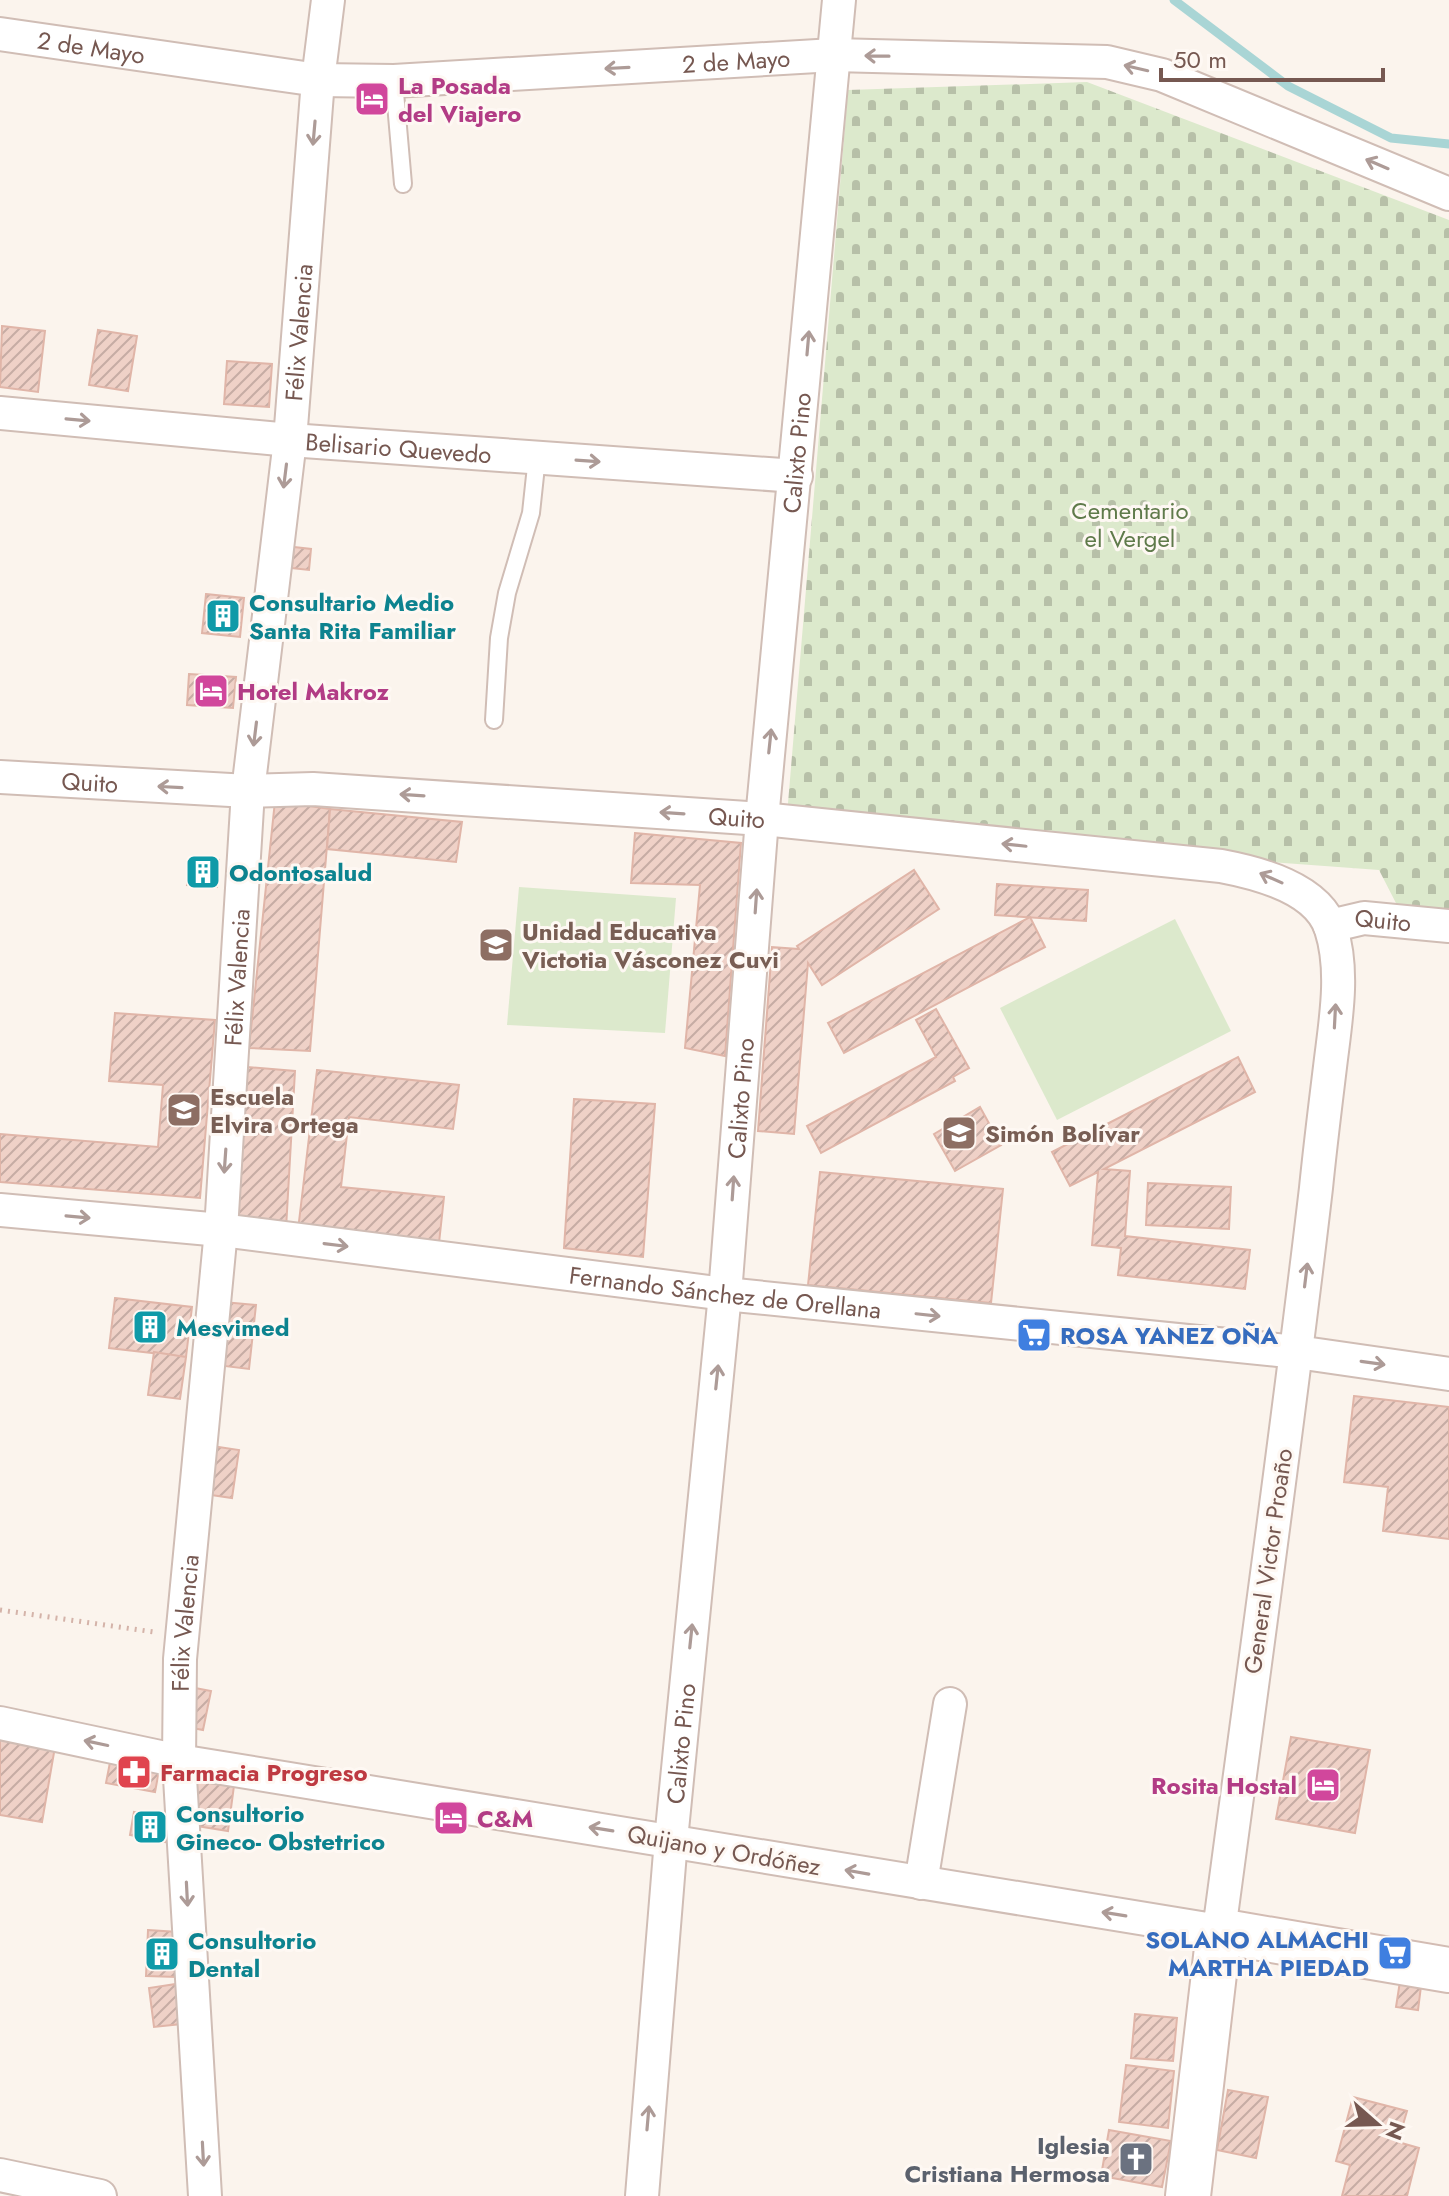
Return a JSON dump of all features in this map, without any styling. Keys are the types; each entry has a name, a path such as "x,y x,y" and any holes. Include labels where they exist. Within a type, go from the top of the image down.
{"street":[{"name":"Félix Valencia","path":"205,2196 179,1761 182,1636 221,1230 248,791 290,440 318,80 328,0"},
{"name":"Calixto Pino","path":"642,2196 671,1840 725,1294 762,819 839,0"},
{"name":"2 de Mayo","path":"0,34 318,80 394,81 834,55 1107,62 1162,75 1449,194"},
{"name":"Belisario Quevedo","path":"0,413 290,440 796,476"},
{"name":"Quito","path":"0,777 248,791 313,789 762,819 1221,866 1259,873 1284,884 1321,911 1330,926 1364,918 1449,926"},
{"name":"General Victor Proaño","path":"1188,2196 1219,1931 1297,1352 1335,1025 1337,955 1330,926"},
{"name":"Fernando Sánchez de Orellana","path":"0,1210 221,1230 725,1294 1297,1352 1449,1374"},
{"path":"921,1883 950,1704"},
{"name":"Quijano y Ordóñez","path":"0,1723 179,1761 1449,1970"},
{"path":"0,2175 100,2196"}],"lane":[{"path":"394,81 403,184"},
{"path":"494,720 499,638 507,593 531,513 537,457"}],"path":[{"path":"0,1610 182,1636"}],"green space":[{"name":"Cementario el Vergel","path":"1087,82 1449,220 1449,911 1398,907 1379,870 786,827 848,90"},
{"path":"519,887 676,898 665,1033 507,1025"},
{"path":"1175,919 1231,1031 1057,1120 1000,1008"}],"building":[{"path":"2,326 45,331 38,392 0,387"},
{"path":"98,330 137,336 128,391 89,385"},
{"path":"227,361 272,364 269,407 224,404"},
{"path":"294,547 311,549 309,570 292,568"},
{"name":"Consultario Medio Santa Rita Familiar","path":"206,594 244,598 240,637 202,633"},
{"name":"Hotel Makroz","path":"189,674 236,677 233,708 187,705"},
{"path":"275,801 330,809 310,1051 249,1048"},
{"path":"330,809 462,822 456,862 327,849"},
{"path":"635,833 741,843 725,1056 685,1048 700,885 631,883"},
{"name":"Odontosalud","path":"189,858 219,860 217,887 187,885"},
{"path":"914,870 939,909 822,985 808,963 794,1134 758,1131 772,947 799,949 797,946"},
{"path":"997,884 1088,890 1086,921 995,915"},
{"path":"1030,917 1045,947 844,1053 828,1023"},
{"path":"936,1009 969,1068 953,1077 955,1081 821,1153 807,1126 936,1057 916,1020"},
{"name":"Escuela Elvira Ortega","path":"115,1013 215,1020 200,1198 0,1182 0,1134 158,1147 163,1085 109,1081"},
{"path":"1238,1057 1255,1092 1104,1169 1130,1171 1125,1236 1250,1250 1245,1289 1118,1275 1121,1248 1092,1245 1098,1172 1070,1186 1052,1152"},
{"path":"247,1067 295,1071 286,1229 230,1224"},
{"path":"317,1070 459,1085 453,1129 349,1117 341,1187 444,1197 439,1243 298,1230"},
{"path":"574,1099 655,1104 643,1257 564,1248"},
{"path":"980,1107 1001,1145 955,1171 934,1134"},
{"path":"820,1172 1003,1189 991,1303 808,1285"},
{"path":"1148,1183 1231,1187 1229,1229 1146,1225"},
{"name":"Mesvimed","path":"115,1298 192,1307 186,1357 109,1348"},
{"path":"223,1302 256,1305 249,1369 216,1365"},
{"path":"154,1352 186,1357 180,1399 148,1395"},
{"path":"1354,1396 1449,1407 1449,1539 1383,1531 1388,1487 1344,1482"},
{"path":"212,1446 239,1450 232,1498 204,1494"},
{"path":"190,1687 211,1691 203,1730 182,1726"},
{"path":"0,1731 56,1741 42,1822 0,1815"},
{"name":"Rosita Hostal","path":"1291,1737 1370,1750 1355,1833 1276,1819"},
{"name":"Farmacia Progreso","path":"112,1752 161,1760 155,1792 106,1783"},
{"path":"198,1773 235,1778 228,1831 190,1825"},
{"name":"Consultorio Gineco- Obstetrico","path":"134,1812 170,1818 165,1842 130,1835"},
{"name":"Consultorio Dental","path":"148,1930 178,1932 177,1977 146,1976"},
{"path":"1401,1975 1422,1978 1418,2010 1396,2007"},
{"path":"176,1984 181,2024 154,2027 149,1988"},
{"path":"1135,2014 1177,2018 1173,2061 1131,2058"},
{"path":"1126,2065 1174,2071 1168,2128 1119,2122"},
{"path":"1228,2090 1268,2097 1256,2158 1217,2150"},
{"path":"1353,2097 1407,2111 1398,2142 1419,2148 1407,2196 1342,2196 1350,2165 1336,2161"},
{"name":"Iglesia Cristiana Hermosa","path":"1109,2130 1171,2141 1162,2187 1101,2176"}],"waterway":[{"path":"1174,0 1288,86 1391,138 1449,144"}],"place":[{"name":"La Posada del Viajero","path":"372,99"},
{"name":"Consultario Medio Santa Rita Familiar","path":"223,616"},
{"name":"Hotel Makroz","path":"211,691"},
{"name":"Odontosalud","path":"203,872"},
{"name":"Unidad Educativa Victotia Vásconez Cuvi","path":"496,945"},
{"name":"Escuela Elvira Ortega","path":"184,1110"},
{"name":"Simón Bolívar","path":"959,1133"},
{"name":"Mesvimed","path":"150,1327"},
{"name":"ROSA YANEZ OÑA","path":"1034,1335"},
{"name":"Farmacia Progreso","path":"134,1772"},
{"name":"Rosita Hostal","path":"1323,1785"},
{"name":"C&M","path":"451,1818"},
{"name":"Consultorio Gineco- Obstetrico","path":"150,1827"},
{"name":"SOLANO ALMACHI MARTHA PIEDAD","path":"1395,1953"},
{"name":"Consultorio Dental","path":"162,1954"},
{"name":"Iglesia Cristiana Hermosa","path":"1136,2159"}]}
